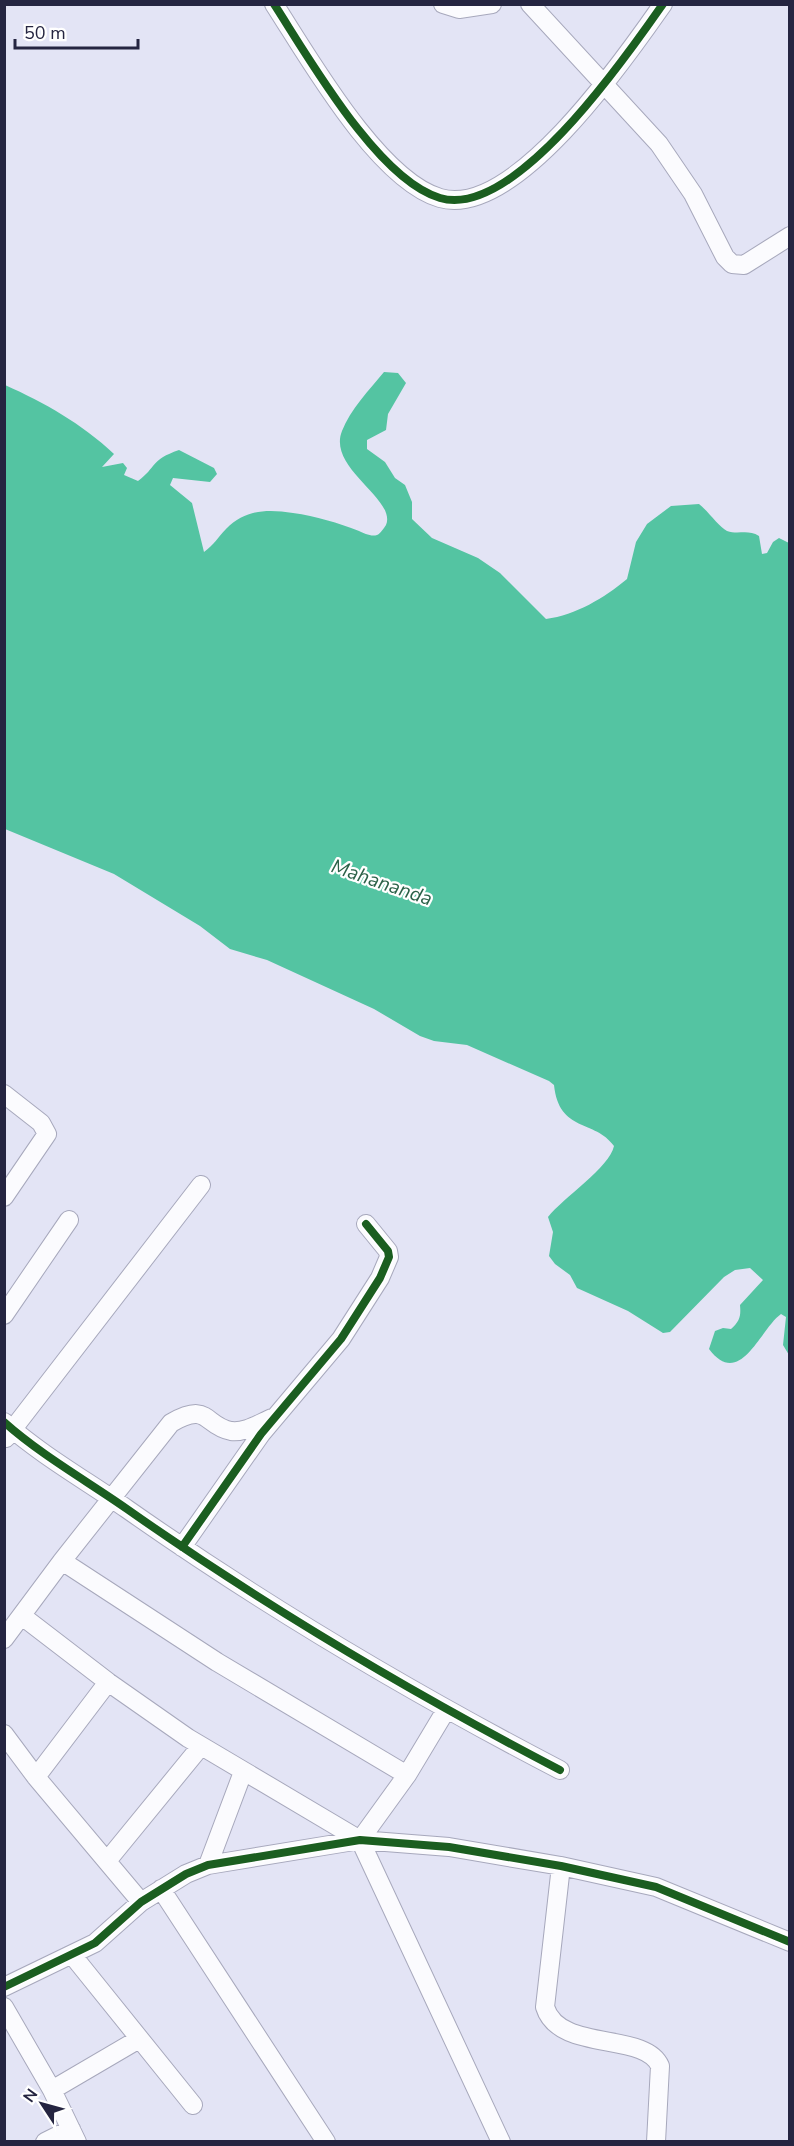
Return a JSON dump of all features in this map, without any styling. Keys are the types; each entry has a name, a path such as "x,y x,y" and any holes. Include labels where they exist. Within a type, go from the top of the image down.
{"street":[{"path":"274,4 343,112 385,159 419,188 441,198 460,201 487,193 504,183 567,129 605,86 663,4"},
{"path":"442,4 459,9 492,4"},
{"path":"530,4 659,144 693,194 725,258 732,264 744,265 789,236"},
{"path":"4,1094 41,1123 47,1134 4,1197"},
{"path":"201,1185 7,1430 112,1498 182,1547 446,1710 560,1770"},
{"path":"4,1315 69,1220"},
{"path":"182,1547 274,1418 341,1339 387,1264 388,1251 366,1224"},
{"path":"4,1639 165,1430 180,1418 202,1415 225,1429 240,1431 274,1418"},
{"path":"62,1562 217,1662 407,1775"},
{"path":"22,1616 108,1682 201,1746 360,1840 501,2142"},
{"path":"36,1777 108,1682"},
{"path":"360,1840 407,1775 446,1710"},
{"path":"4,1734 36,1777 141,1902"},
{"path":"107,1861 201,1746"},
{"path":"208,1865 243,1772"},
{"path":"4,1988 73,1956 95,1943 141,1902 208,1865 360,1840 449,1846 561,1866 656,1887 789,1942"},
{"path":"561,1866 545,2007 548,2016 554,2024 567,2031 644,2052 657,2058 660,2066 656,2142"},
{"path":"161,1889 326,2142"},
{"path":"73,1956 193,2105"},
{"path":"4,2007 52,2090 74,2135 45,2142"},
{"path":"52,2090 139,2039"}],"water":[{"name":"Mahananda","path":"384,372 398,373 406,383 388,414 386,430 367,440 367,449 385,462 395,478 405,485 412,502 412,519 432,538 478,558 500,573 546,619 568,614 589,605 627,579 636,542 647,524 671,506 699,504 727,531 759,536 762,554 767,553 773,542 779,538 789,543 789,1355 783,1345 786,1317 781,1314 740,1360 730,1363 720,1360 709,1349 715,1331 723,1328 731,1329 734,1326 739,1318 740,1305 763,1280 750,1268 735,1270 724,1277 670,1332 663,1333 628,1311 577,1288 570,1275 555,1264 549,1256 553,1232 548,1217 595,1173 611,1154 614,1146 606,1138 570,1118 563,1111 557,1100 554,1085 549,1081 467,1045 434,1041 420,1036 374,1009 267,960 230,949 200,926 114,874 5,829 5,385 62,415 89,433 114,454 102,467 123,463 127,468 124,475 138,481 163,457 179,450 214,468 217,474 210,482 173,478 170,485 192,503 204,552 234,522 249,514 266,511 310,516 370,535 379,533 386,525 387,515 382,505 352,470 344,458 340,445 342,431 350,415"}],"cycle path":[{"path":"274,4 347,115 369,143 393,168 417,187 440,198 469,198 501,184 533,160 596,94 663,4"},
{"path":"182,1547 261,1434 341,1339 380,1278 389,1257 388,1251 366,1224"},
{"path":"4,1422 49,1457 285,1614 393,1679 560,1770"},
{"path":"4,1987 95,1943 141,1902 186,1874 208,1865 360,1840 449,1847 561,1866 656,1887 790,1942"}]}
